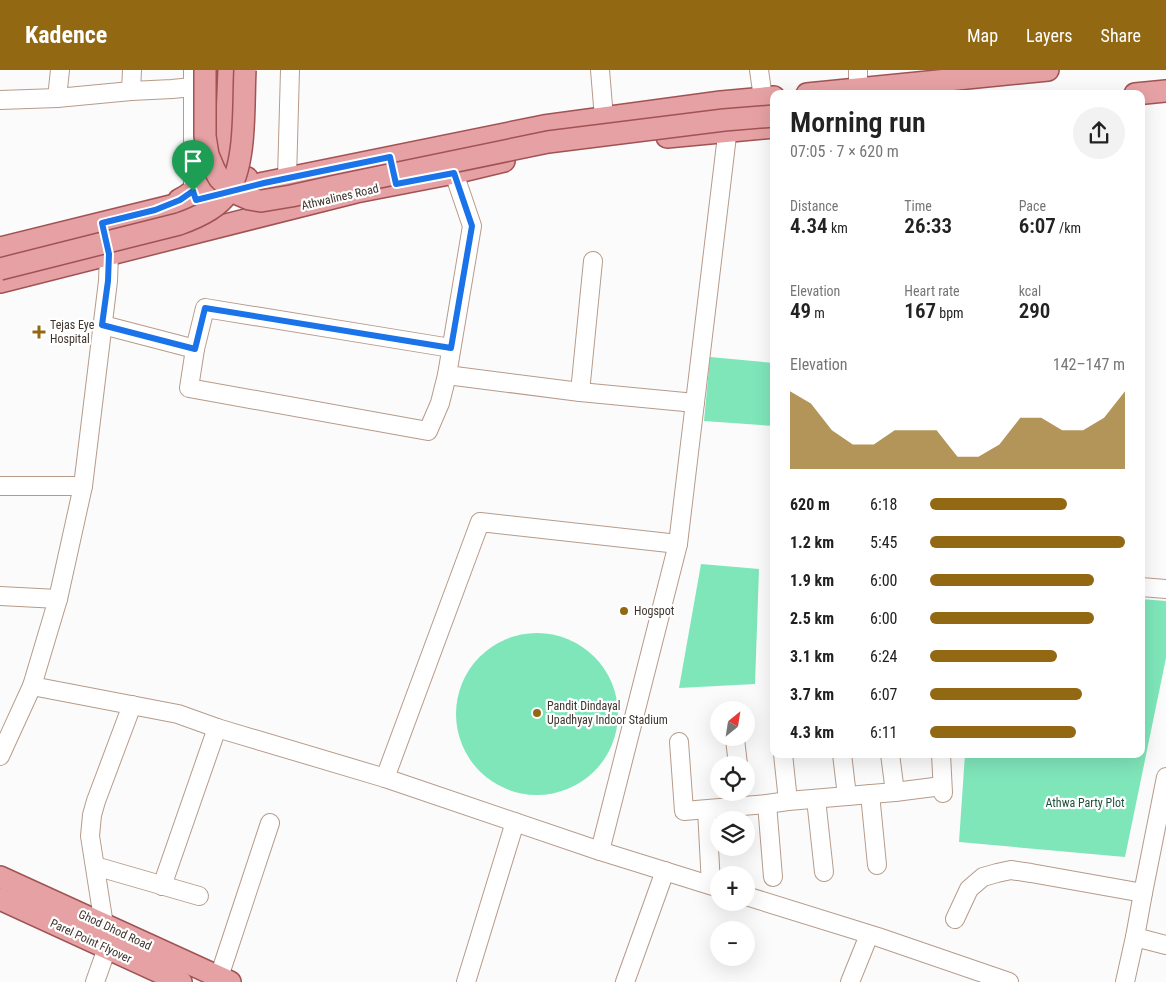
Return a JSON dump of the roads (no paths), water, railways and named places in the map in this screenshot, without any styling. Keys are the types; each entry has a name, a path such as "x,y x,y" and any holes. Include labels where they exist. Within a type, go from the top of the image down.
{"main road":[{"path":"194,195 205,178 211,162 215,70"},
{"path":"229,70 227,157 236,173 244,178 264,183"},
{"path":"0,269 179,224 199,216 217,204 226,195 238,169 242,145 245,70"},
{"path":"821,90 858,79 1048,70"},
{"path":"197,76 204,107 208,155 214,169 219,178 233,192 249,199 261,201 548,142 724,120 770,116"},
{"path":"1145,93 1166,91"},
{"path":"0,248 155,210 194,195 264,183 544,126 768,98"},
{"name":"Athwalines Road","path":"0,282 356,192 454,173 548,150 770,127"},
{"path":"390,157 396,184"},
{"name":"Ghod Dhod Road","path":"0,877 224,980"},
{"name":"Parel Point Flyover","path":"0,899 107,948 153,976 181,982"}],"street":[{"path":"58,98 60,70"},
{"path":"131,92 132,70"},
{"path":"287,178 290,70"},
{"path":"600,70 604,118"},
{"path":"759,70 768,98"},
{"path":"0,100 58,98 172,89 197,76 194,195"},
{"path":"600,850 678,544 732,101"},
{"path":"451,348 205,308 195,349 189,388 428,431 440,403 447,375 472,226 454,173"},
{"path":"0,756 32,686 58,599 83,486 108,281 109,254 102,223"},
{"path":"580,392 593,261"},
{"path":"102,325 195,349"},
{"path":"447,375 580,392 695,403"},
{"path":"0,486 83,486"},
{"path":"385,778 480,522 678,544"},
{"path":"1145,587 1166,589"},
{"path":"0,596 58,599"},
{"path":"32,686 178,714 217,728 385,778 710,885"},
{"path":"104,924 90,836 92,815 132,705"},
{"path":"162,886 217,728"},
{"path":"679,742 684,811 707,810 734,801"},
{"path":"783,758 788,801"},
{"path":"842,758 847,796"},
{"path":"891,758 895,792"},
{"path":"751,801 767,804 942,789 941,758"},
{"path":"1125,982 1142,893 1162,816 1166,777"},
{"path":"870,794 876,866"},
{"path":"816,799 824,872"},
{"path":"767,804 773,877"},
{"path":"707,810 713,866"},
{"path":"466,982 515,822"},
{"path":"224,980 270,823"},
{"path":"95,866 199,896"},
{"path":"956,919 968,889 983,878 1011,870 1142,893"},
{"path":"625,982 665,871"},
{"path":"755,899 869,935 1001,981"},
{"path":"850,982 869,935"},
{"path":"1135,936 1166,944"},
{"path":"95,982 107,948"}],"place":[{"name":"Tejas Eye Hospital","path":"39,332"},
{"name":"Hogspot","path":"624,611"},
{"name":"Pandit Dindayal Upadhyay Indoor Stadium","path":"537,713"}],"park label":[{"name":"Athwa Party Plot","path":"1085,803"}]}
